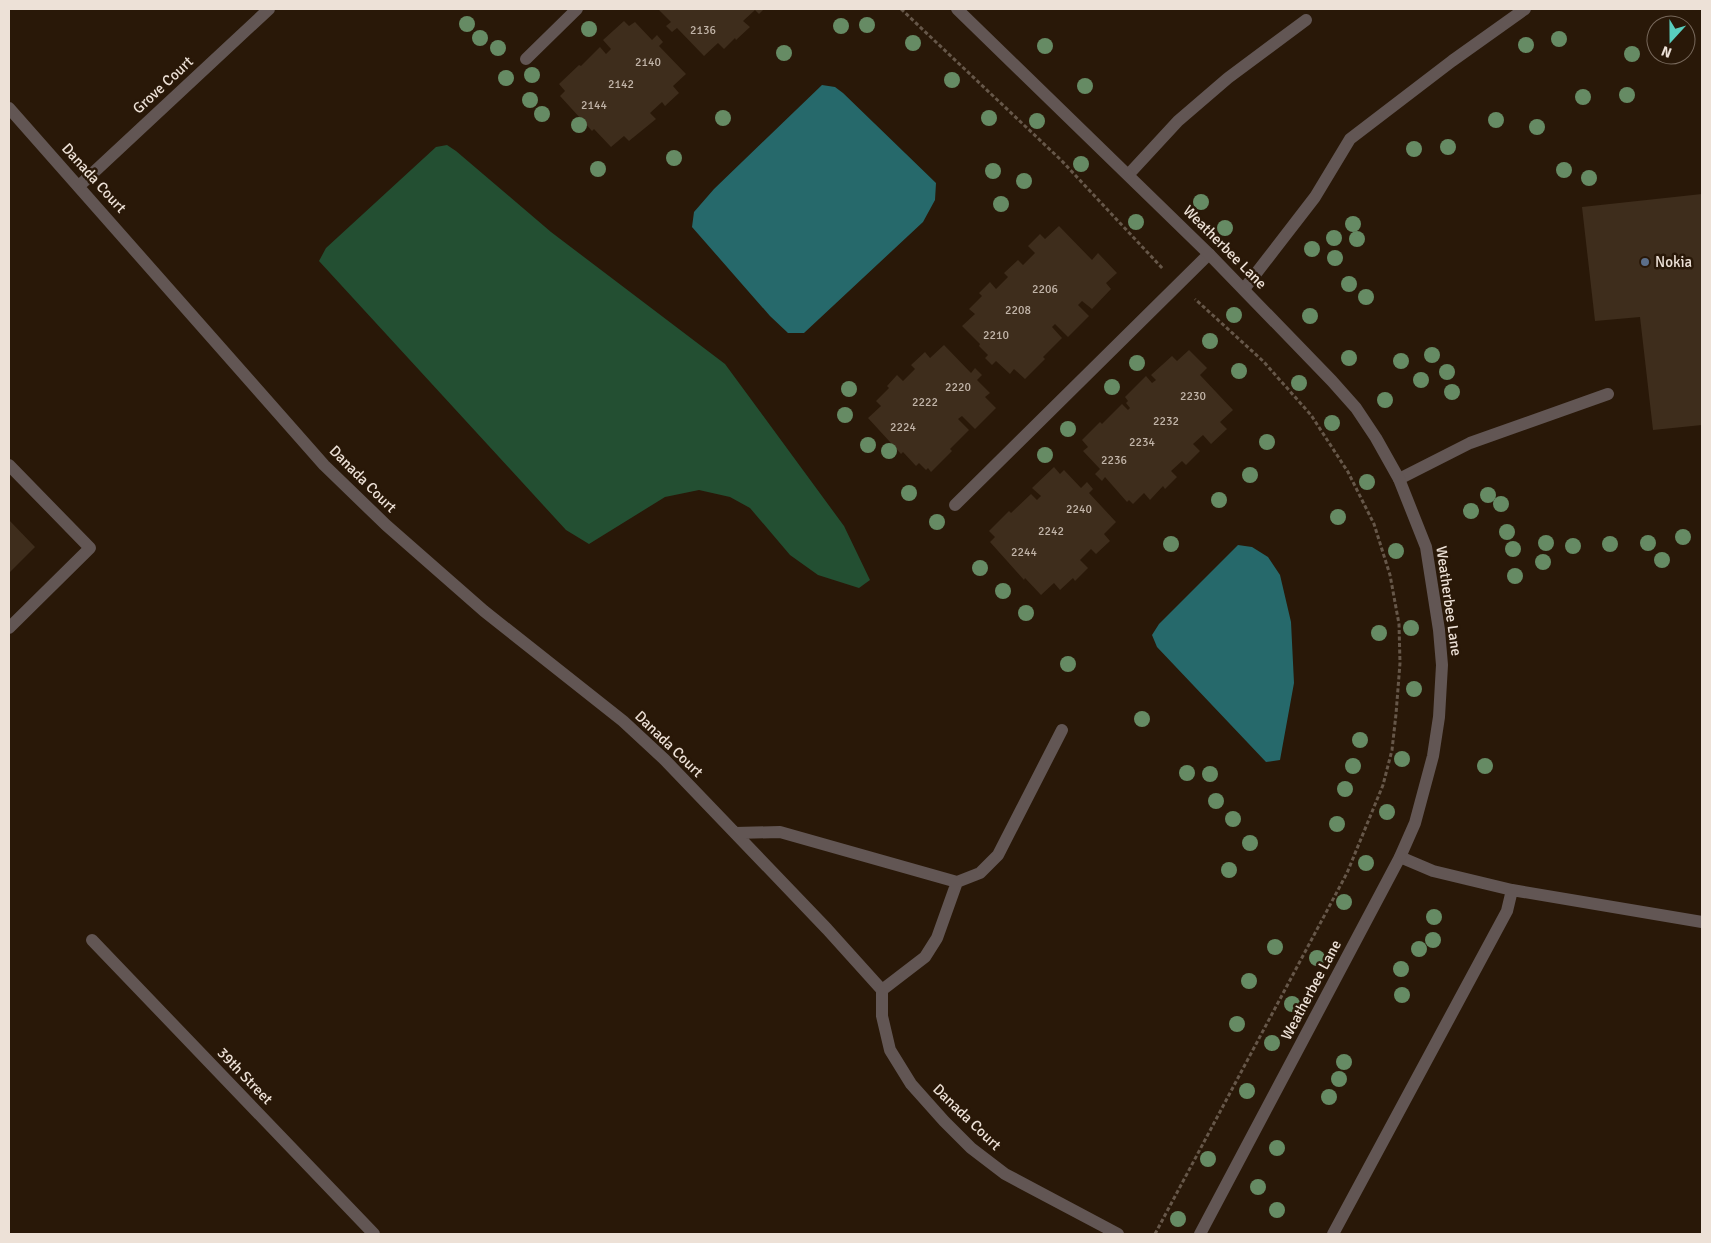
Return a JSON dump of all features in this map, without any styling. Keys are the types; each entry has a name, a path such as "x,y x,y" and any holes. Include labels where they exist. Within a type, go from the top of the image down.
{"street":[{"name":"Grove Court","path":"79,186 269,9"},
{"path":"526,59 577,9"},
{"name":"Weatherbee Lane","path":"957,9 1129,174 1314,361 1356,408 1376,438 1399,479 1426,547 1434,594 1442,666 1439,717 1433,756 1415,823 1400,857 1200,1234"},
{"path":"1244,289 1315,197 1350,139 1452,61 1525,9"},
{"path":"1129,174 1178,121 1228,78 1306,20"},
{"name":"Danada Court","path":"9,108 318,457 345,485 386,525 484,611 623,722 665,760 882,990 882,1016 890,1050 911,1084 944,1121 971,1148 1005,1174 1118,1234"},
{"path":"955,506 1209,254"},
{"path":"1399,479 1470,443 1608,394"},
{"path":"9,465 90,548 9,628"},
{"path":"735,833 780,832 957,882 980,872 998,855 1062,730"},
{"path":"1400,857 1433,871 1512,890 1702,922"},
{"path":"882,990 925,957 937,938 957,882"},
{"path":"1333,1234 1507,911 1512,890"},
{"name":"39th Street","path":"92,940 374,1234"}],"path":[{"path":"901,9 1061,160 1168,274"},
{"path":"1155,1234 1303,957 1354,857 1383,785 1392,750 1400,664 1398,624 1390,575 1374,524 1348,472 1311,415 1263,360 1189,294"}],"green space":[{"path":"447,145 551,232 725,364 844,526 870,580 859,588 818,575 790,555 750,508 730,497 699,490 665,497 589,544 566,530 319,261 326,248 436,147"}],"water":[{"path":"822,85 835,87 843,93 936,183 935,200 923,222 804,333 788,333 770,316 692,227 694,212 714,189"},
{"path":"1238,545 1252,547 1268,557 1280,575 1291,622 1294,683 1280,760 1266,762 1157,647 1152,635 1159,624"}],"building":[{"path":"658,9 764,9 759,14 755,10 743,21 750,27 736,40 735,38 724,49 718,43 704,56 677,28 672,32 666,26 671,22"},
{"path":"624,21 629,26 635,22 652,40 657,35 663,42 659,46 686,74 673,86 679,93 665,106 662,102 650,113 656,119 629,141 624,136 611,147 594,129 592,131 560,96 565,91 559,84 600,47 606,54 611,49 603,40"},
{"name":"Nokia","path":"1702,194 1702,425 1653,430 1640,317 1595,321 1582,207"},
{"path":"1059,226 1092,260 1098,253 1117,273 1106,283 1111,289 1092,309 1082,301 1078,305 1089,316 1068,337 1055,324 1052,327 1062,338 1025,379 1014,369 1010,374 996,361 992,365 985,358 988,355 979,346 980,344 962,326 975,314 969,309 982,296 979,293 990,282 996,289 1008,277 1004,273 1018,260 1023,265 1035,253 1028,246 1040,234 1045,239"},
{"path":"944,345 971,373 975,368 982,375 977,380 990,393 985,397 996,408 975,429 962,416 958,419 969,430 931,472 919,463 916,466 903,452 901,454 868,418 881,406 876,401 889,388 887,386 897,375 903,381 915,369 911,365 925,352 930,358"},
{"path":"1189,350 1207,368 1200,375 1233,410 1220,422 1227,429 1211,444 1203,435 1193,444 1200,451 1186,465 1182,461 1171,471 1177,477 1165,489 1163,486 1150,500 1144,493 1133,504 1129,500 1127,502 1105,477 1102,481 1095,474 1100,469 1083,451 1088,447 1082,440 1122,404 1128,410 1130,408 1126,403 1128,401 1125,397 1146,376 1152,383 1156,380 1151,375 1172,356 1177,361"},
{"path":"1054,467 1060,474 1064,470 1081,488 1087,482 1093,489 1089,493 1116,522 1104,534 1110,541 1096,554 1091,549 1080,560 1088,568 1075,581 1073,578 1060,590 1054,583 1041,595 1025,578 1024,580 990,542 995,537 989,531 1009,511 1011,513 1031,494 1037,500 1041,496 1032,488"},
{"path":"9,520 35,547 9,573"}],"place":[{"name":"Nokia","path":"1645,262"}]}
